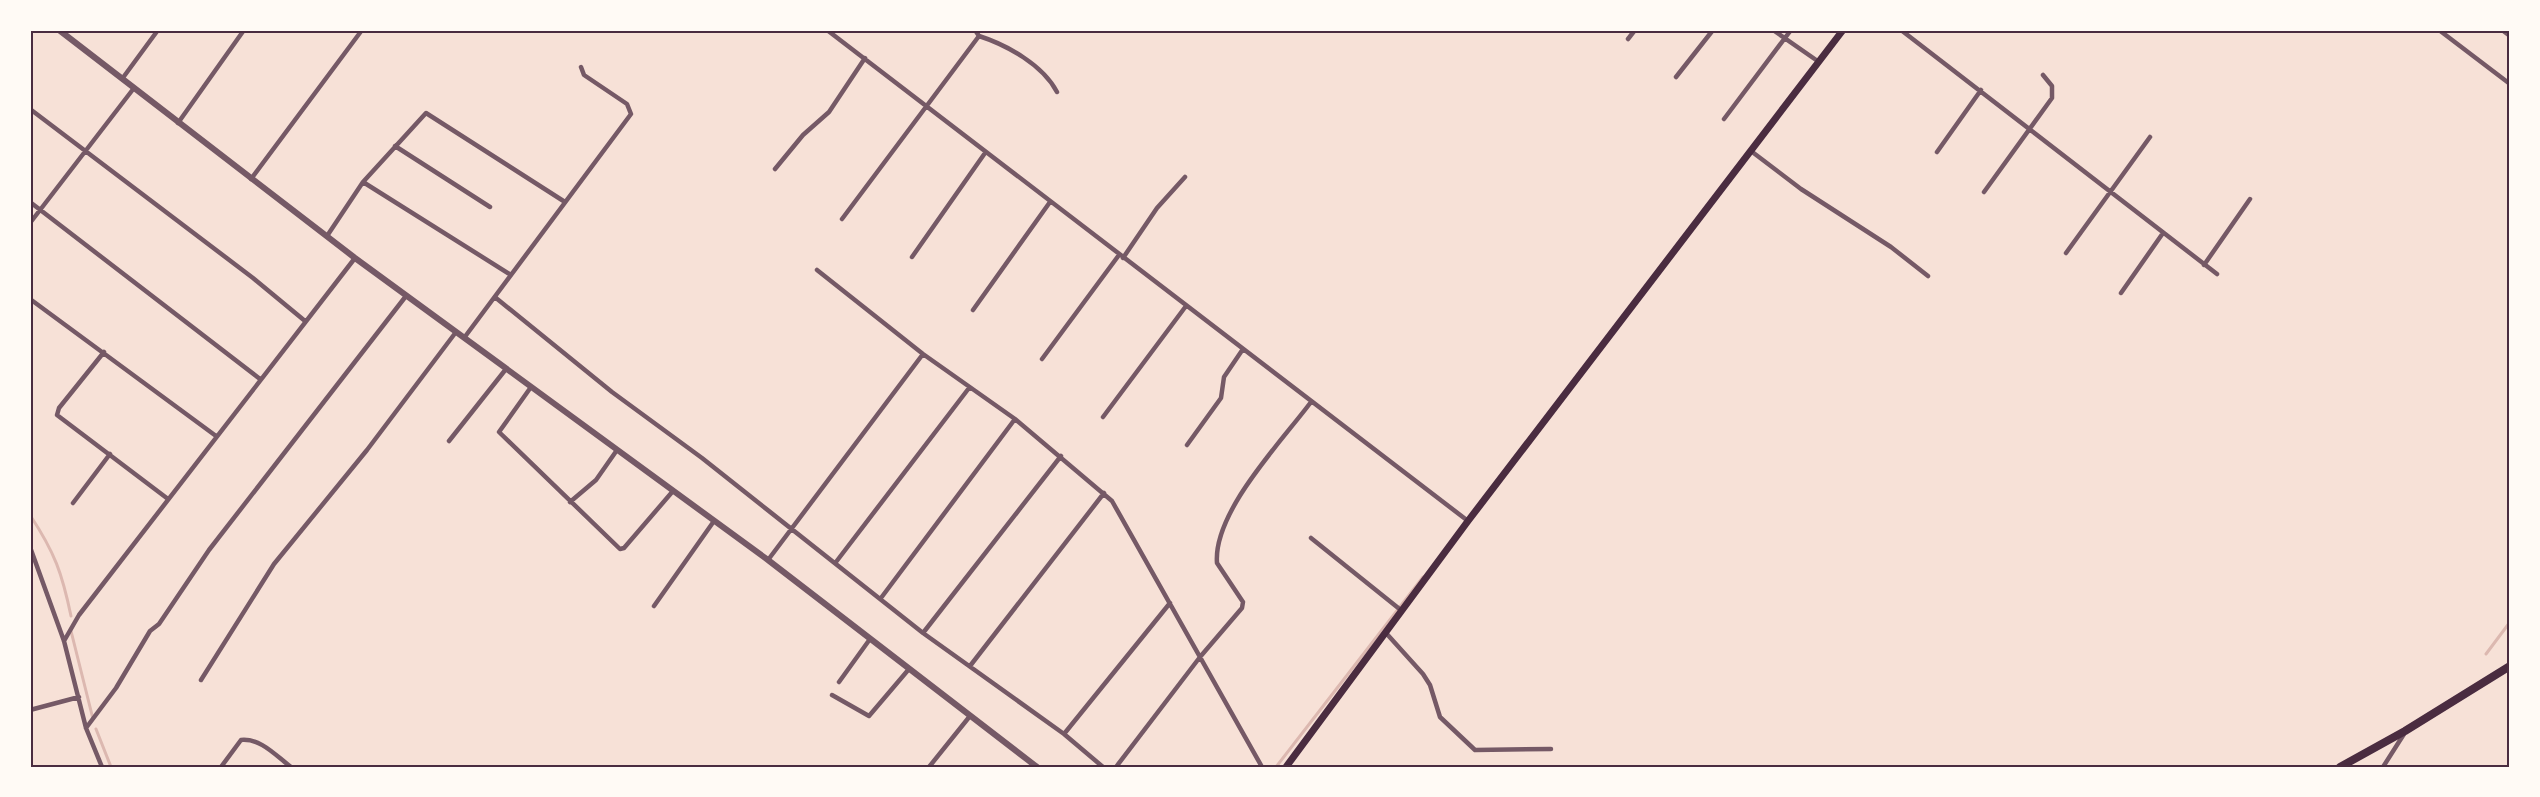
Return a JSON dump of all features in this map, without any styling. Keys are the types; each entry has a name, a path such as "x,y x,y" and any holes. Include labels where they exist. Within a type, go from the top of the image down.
{"main road":[{"path":"1286,767 1468,521 1844,30"},
{"path":"2340,767 2405,732 2508,670"}],"street":[{"path":"60,30 355,258 768,560 1036,767"},
{"path":"122,79 158,30"},
{"path":"178,123 244,30"},
{"path":"251,179 362,30"},
{"path":"827,30 1468,521"},
{"path":"975,30 979,36 1009,48 1048,79 1056,92"},
{"path":"1628,39 1635,30"},
{"path":"1676,77 1713,30"},
{"path":"1773,30 1819,62"},
{"path":"1724,119 1791,30"},
{"path":"1901,30 2217,274"},
{"path":"2439,30 2510,84"},
{"path":"2502,30 2510,36"},
{"path":"842,219 979,36"},
{"path":"775,169 803,135 829,112 865,58"},
{"path":"464,338 631,114 627,104 584,75 581,67"},
{"path":"1984,192 2052,98 2052,86 2043,75"},
{"path":"30,223 134,88"},
{"path":"1937,152 1981,90"},
{"path":"30,109 253,278 305,321"},
{"path":"327,236 363,182 426,113 565,202"},
{"path":"2066,253 2150,137"},
{"path":"395,146 490,207"},
{"path":"1751,151 1801,189 1891,247 1928,276"},
{"path":"912,257 985,153"},
{"path":"1042,359 1157,208 1185,177"},
{"path":"363,182 511,275"},
{"path":"2204,265 2250,199"},
{"path":"30,202 260,380"},
{"path":"974,310 1050,202"},
{"path":"2121,293 2163,233"},
{"path":"64,641 79,615 355,258"},
{"path":"817,270 923,354 1015,419 1112,501 1262,767"},
{"path":"86,728 116,688 150,631 159,624 209,550 406,296"},
{"path":"30,298 216,436"},
{"path":"496,298 612,392 702,458 923,633 1064,734 1103,767"},
{"path":"1103,417 1186,306"},
{"path":"201,680 274,564 367,450 456,333"},
{"path":"1187,445 1221,398 1224,376 1243,349"},
{"path":"104,352 57,412 168,499"},
{"path":"768,560 923,354"},
{"path":"449,441 506,369"},
{"path":"531,387 499,432 622,550 673,491"},
{"path":"836,562 969,388"},
{"path":"1116,767 1243,605 1216,563 1221,534 1250,484 1311,402"},
{"path":"881,598 1015,419"},
{"path":"570,502 596,480 617,450"},
{"path":"73,503 110,454"},
{"path":"923,633 1061,456"},
{"path":"970,666 1104,493"},
{"path":"654,606 714,521"},
{"path":"1311,538 1402,611"},
{"path":"30,547 64,641 86,728 102,767"},
{"path":"1064,734 1170,603"},
{"path":"1386,633 1423,674 1430,686 1440,717 1477,751 1551,749"},
{"path":"839,682 870,639"},
{"path":"832,695 869,717 909,669"},
{"path":"30,710 79,697"},
{"path":"929,767 970,716"},
{"path":"2384,767 2405,732"},
{"path":"221,767 241,740 249,740 262,745 291,767"}],"waterway":[{"path":"30,515 46,541 56,564 71,616"},
{"path":"1276,767 1423,577"},
{"path":"2486,654 2510,622"},
{"path":"71,631 93,719"},
{"path":"96,729 111,767"}]}
